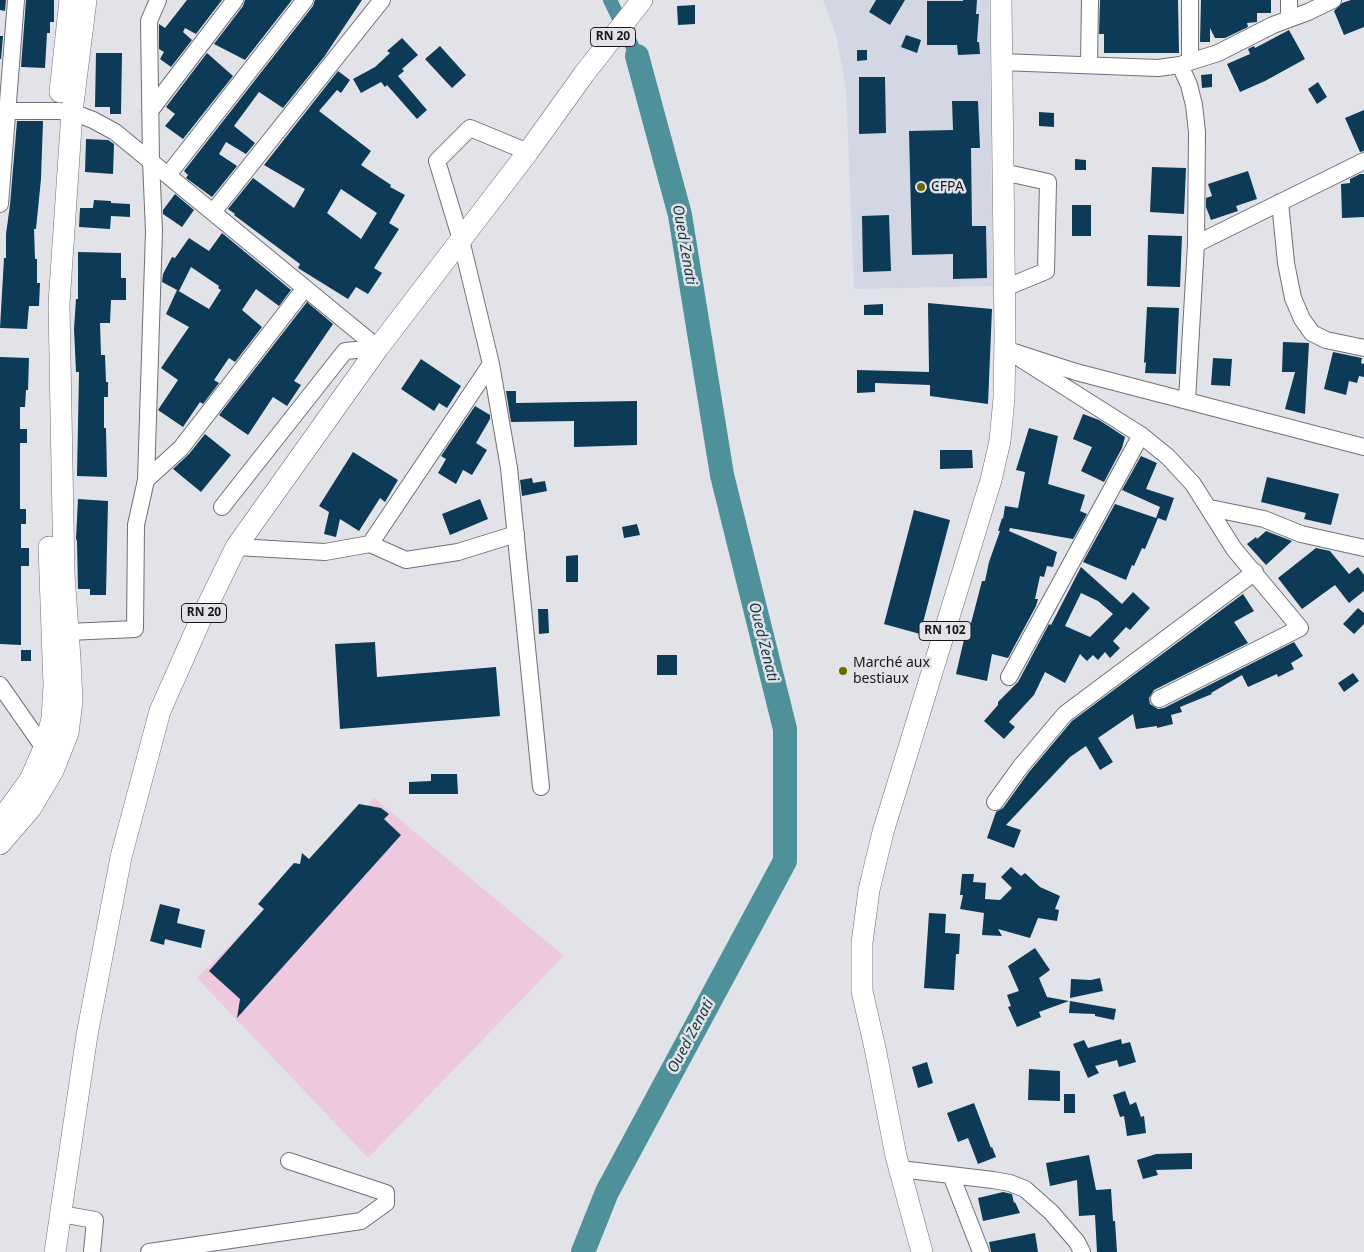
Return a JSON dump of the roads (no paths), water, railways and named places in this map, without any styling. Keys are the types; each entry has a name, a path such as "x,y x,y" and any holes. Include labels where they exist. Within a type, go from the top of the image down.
{"main road":[{"path":"0,844 31,808 53,771 68,733 72,702 64,574 59,304 70,0"},
{"path":"0,822 30,780 44,748 52,719 54,685 49,577 45,286 65,111 86,0"},
{"name":"RN 20","path":"55,1252 88,1035 121,857 160,711 200,621 236,547 378,348 642,0"},
{"name":"RN 102","path":"922,1252 900,1169 876,1048 862,992 862,943 869,890 882,832 991,480 1000,441 1004,398 1005,349 1001,0"}],"street":[{"path":"0,204 3,111 16,0"},
{"path":"68,632 135,629 136,525 146,480 154,231 150,161 149,21 158,0"},
{"path":"150,111 235,0"},
{"path":"168,175 305,0"},
{"path":"213,212 382,0"},
{"path":"1089,65 1090,0"},
{"path":"1187,400 1196,244 1197,132 1194,105 1185,64 1190,0"},
{"path":"1289,0 1289,19"},
{"path":"1001,62 1158,68 1185,64 1218,53 1273,25 1333,0"},
{"path":"3,111 65,111 93,120 115,132 378,348"},
{"path":"528,152 470,128 437,161 461,240 491,364 509,468 541,787"},
{"path":"1196,244 1364,161"},
{"path":"1003,172 1048,182 1046,272 1004,288"},
{"path":"1280,202 1286,263 1293,298 1302,319 1312,334 1326,340 1364,348"},
{"path":"146,480 182,448 305,288"},
{"path":"222,507 345,351 378,348"},
{"path":"1005,349 1076,372 1364,447"},
{"path":"1005,349 1141,435 1168,457 1193,484 1210,508 1234,549 1300,628 1159,698"},
{"path":"370,544 491,364"},
{"path":"1009,677 1141,435"},
{"path":"1210,508 1264,519 1301,534 1364,548"},
{"path":"236,547 325,552 370,544 406,560 458,552 516,534"},
{"path":"995,802 1020,766 1065,714 1255,572"},
{"path":"0,685 44,748"},
{"path":"149,1252 361,1221 386,1203 386,1194 289,1161"},
{"path":"900,1169 993,1180 1010,1183 1025,1189 1051,1212 1082,1252"},
{"path":"951,1175 981,1252"},
{"path":"61,1214 95,1220 92,1252"}],"waterway":[{"name":"Oued Zenati","path":"610,0 637,56"},
{"name":"Oued Zenati","path":"583,1252 607,1192 785,861 785,729 722,475 680,215 637,56"}],"place":[{"name":"CFPA","path":"921,187"},
{"name":"Marché aux bestiaux","path":"843,671"}]}
